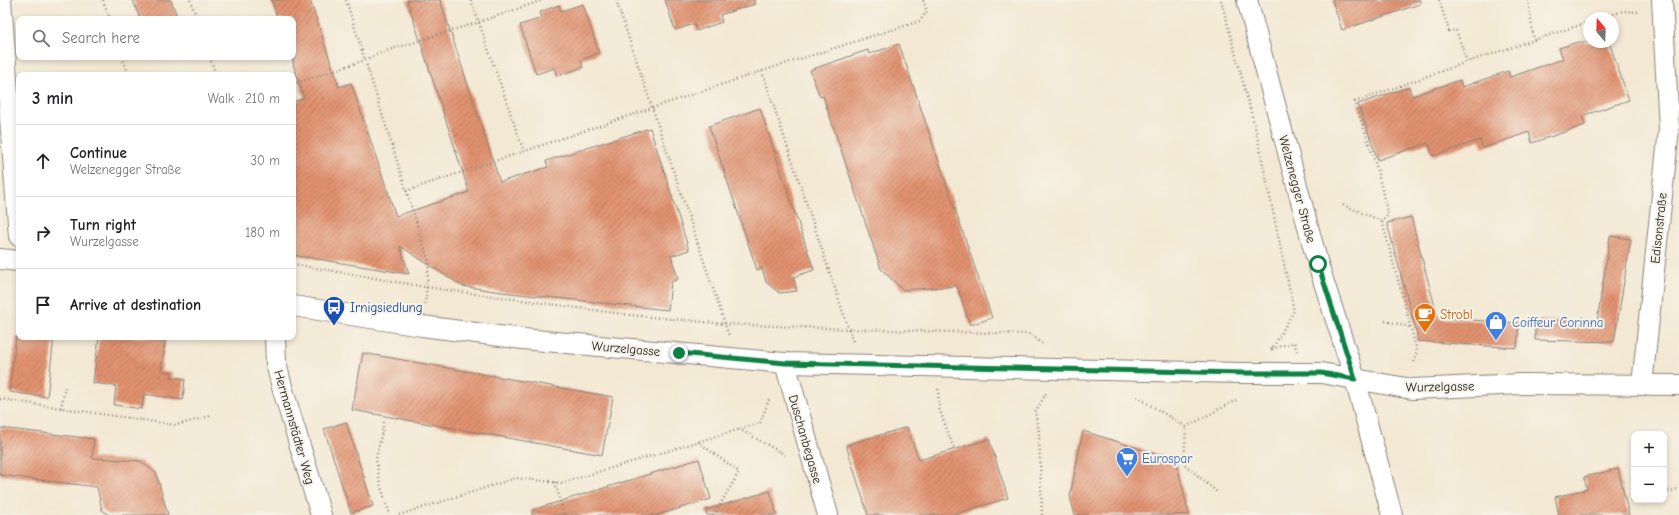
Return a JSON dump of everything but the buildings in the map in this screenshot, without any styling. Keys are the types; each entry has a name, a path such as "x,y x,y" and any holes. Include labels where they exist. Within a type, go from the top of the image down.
{"street":[{"path":"2,0 16,194"},
{"name":"Welzenegger Straße","path":"1247,0 1318,264 1355,379 1392,515"},
{"name":"Edisonstraße","path":"1642,385 1674,130 1662,7"},
{"path":"0,259 16,262"},
{"name":"Wurzelgasse","path":"296,306 422,326 523,339 785,363 1242,373 1321,373 1412,389 1521,384 1679,385"},
{"name":"Hermannstädter Weg","path":"275,340 276,363 282,387 320,515"},
{"name":"Duschanbegasse","path":"785,363 828,515"}],"path":[{"path":"103,0 109,16"},
{"path":"190,0 196,16"},
{"path":"346,0 429,262 422,326"},
{"path":"472,0 524,152"},
{"path":"296,83 365,60 380,53 479,22 542,0"},
{"path":"616,0 737,359"},
{"path":"406,191 653,107 920,21 927,11 923,0"},
{"path":"1220,0 1256,131 1294,311 1272,349"},
{"path":"1439,0 1449,31 1456,30 1467,62"},
{"path":"1528,0 1534,40"},
{"path":"1619,12 1662,7"},
{"path":"1382,221 1388,215 1376,165 1355,102 1467,62 1583,24"},
{"path":"123,60 128,72"},
{"path":"211,60 215,72"},
{"path":"762,71 860,365"},
{"path":"1343,205 1382,221"},
{"path":"1382,221 1416,351 1414,362"},
{"path":"296,265 426,287 630,316 725,324 1030,334 1046,346"},
{"path":"1385,321 1410,327"},
{"path":"1266,350 1294,342 1297,351"},
{"path":"399,515 516,478 562,483 760,423 785,363"},
{"path":"937,383 939,408 954,449"},
{"path":"61,408 65,387"},
{"path":"1042,515 1039,432 1035,412 1047,392"},
{"path":"1137,397 1186,427"},
{"path":"0,399 176,425 210,416"},
{"path":"1186,427 1238,399"},
{"path":"384,422 376,459 380,484 390,515"},
{"path":"1186,427 1184,464 1217,492"},
{"path":"739,429 816,473"},
{"path":"698,442 739,472 714,515"},
{"path":"555,482 564,515"},
{"path":"1667,491 1679,489"}],"place":[{"name":"Irnigsiedlung","path":"334,326"},
{"name":"Strobl","path":"1425,334"},
{"name":"Coiffeur Corinna","path":"1496,342"},
{"name":"Eurospar","path":"1127,478"}],"route":[{"path":"679,353 785,363 1242,373 1321,373 1355,379 1318,264"}]}
